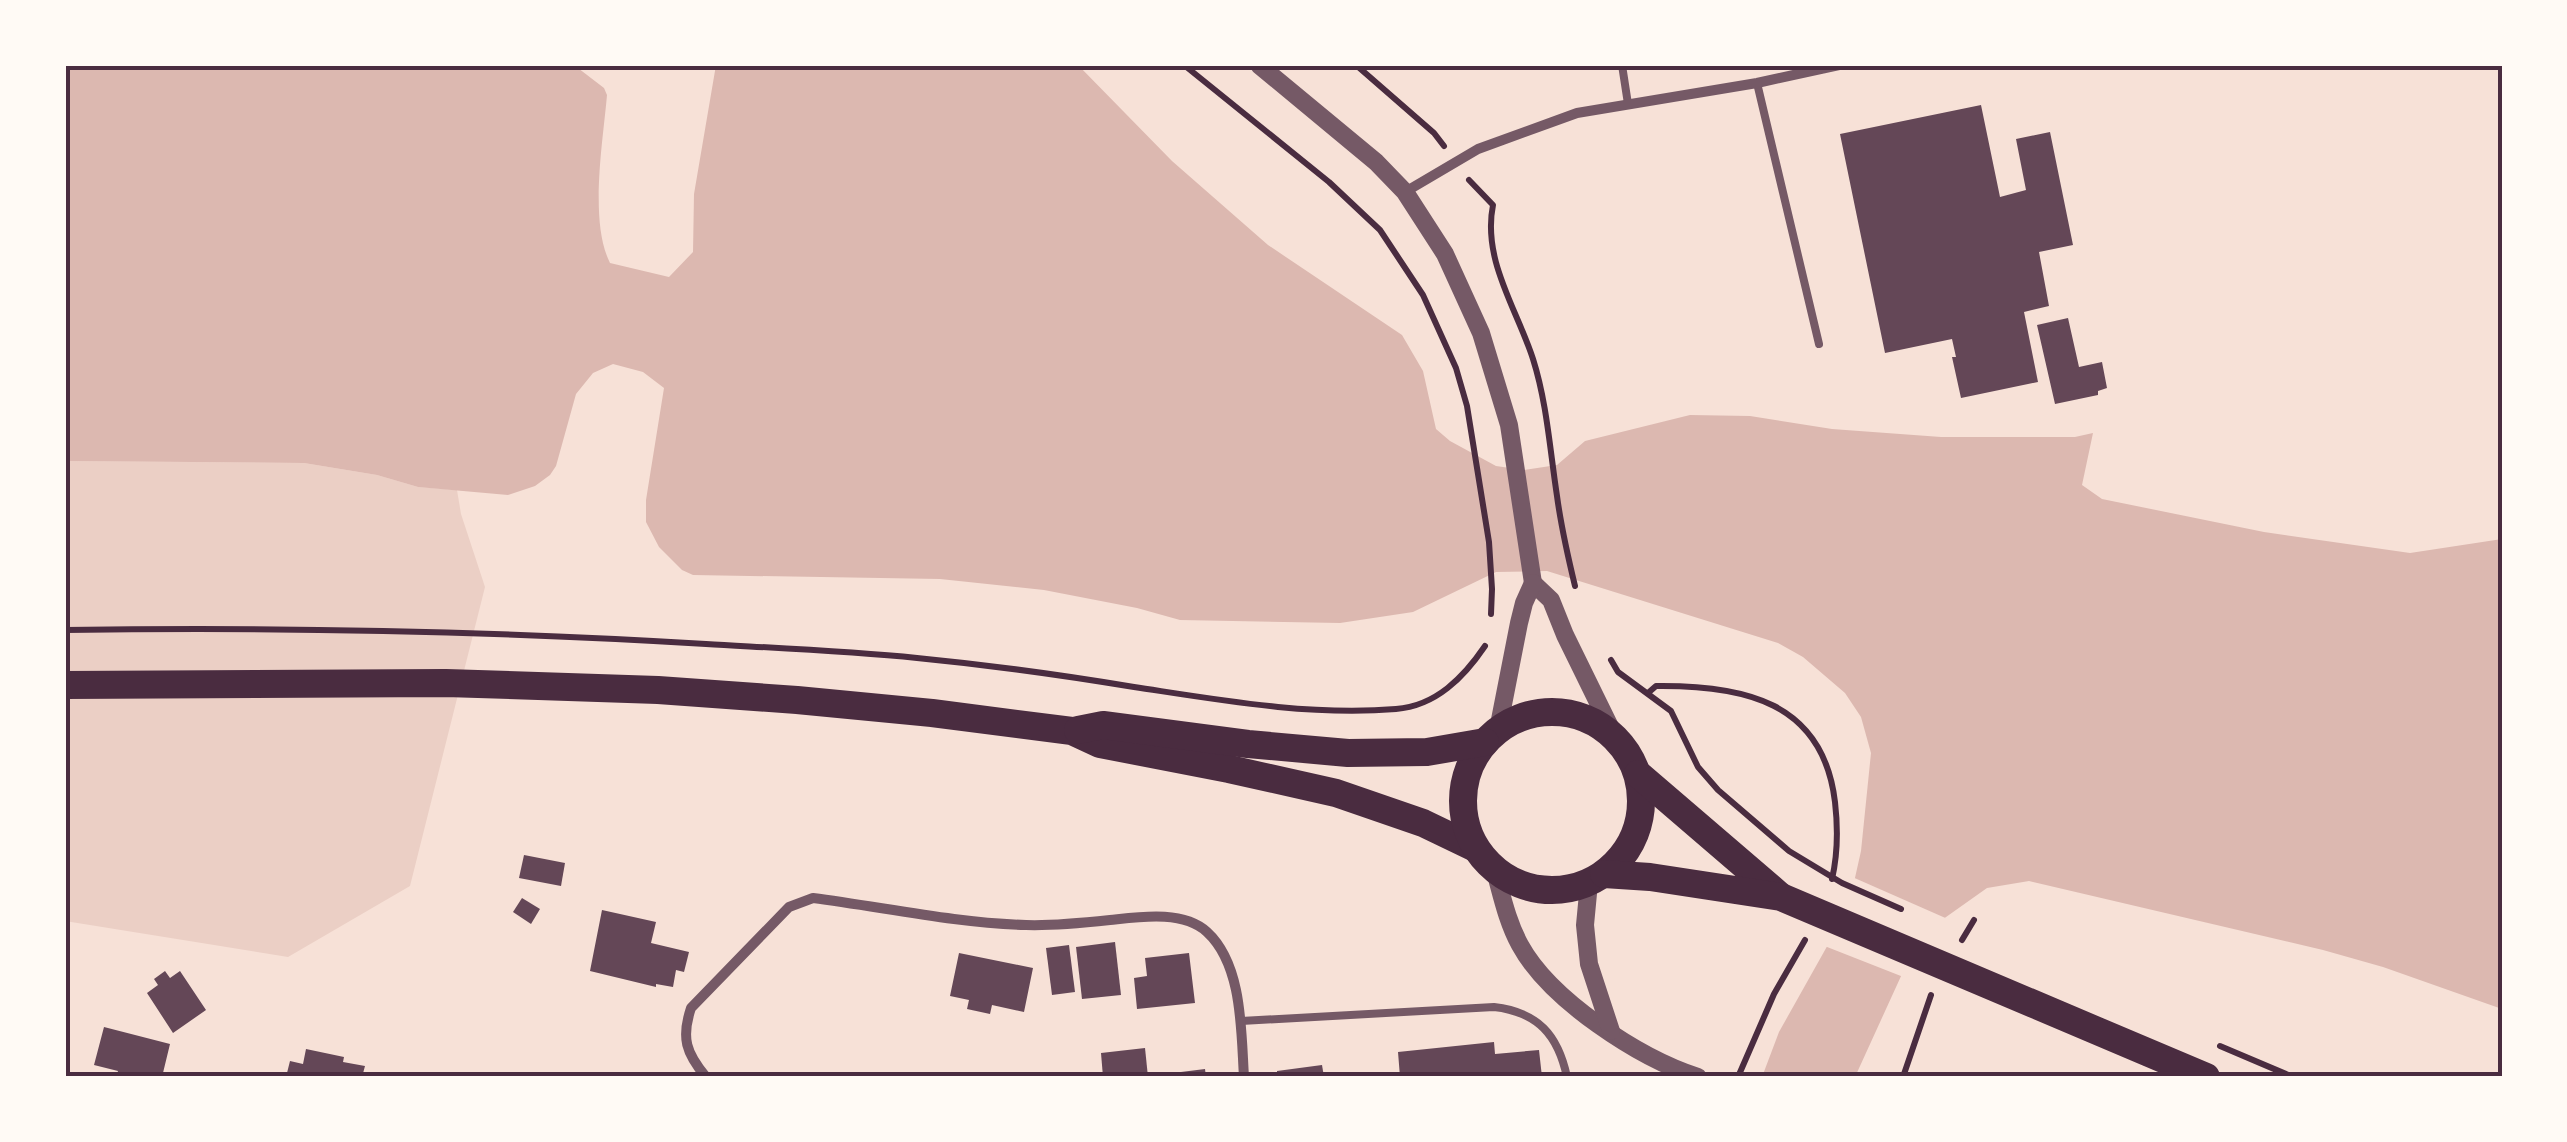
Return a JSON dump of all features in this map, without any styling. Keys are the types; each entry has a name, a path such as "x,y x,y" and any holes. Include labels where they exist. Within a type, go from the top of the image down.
{"highway":[{"path":"65,685 446,683 658,690 932,713 1072,731 1100,744 1336,792 1424,823 1475,848"},
{"path":"1072,731 1102,725 1348,753 1428,752 1491,736 1520,718 1544,712 1569,713 1593,721 1614,736 1638,774 1642,801 1637,829 1625,855 1596,879"},
{"path":"1491,736 1470,766 1463,794 1464,822 1475,848 1495,871 1516,884 1540,890 1565,890 1596,879 1650,877 1781,897 2206,1077"},
{"path":"1638,774 1781,897"}],"street":[{"path":"1259,65 1376,162 1405,192 1445,254 1481,332 1509,425 1533,583 1491,736"},
{"path":"1405,192 1478,149 1576,113 1839,65"},
{"path":"1533,583 1551,600 1614,736"},
{"path":"1495,871 1520,946 1558,993 1670,1068 1698,1077"},
{"path":"1596,879 1585,925 1593,983 1611,1032"},
{"path":"706,1077 693,1062 686,1044 685,1027 691,1008 789,907 812,898 993,923 1069,924 1154,917 1180,920 1204,929 1220,948 1231,971 1241,1021 1244,1077"}],"lane":[{"path":"1622,65 1628,104"},
{"path":"1757,83 1819,344"},
{"path":"1241,1021 1511,1009 1530,1016 1558,1046 1567,1077"}],"path":[{"path":"1184,65 1329,182 1380,230 1424,295 1463,389 1489,542 1490,626"},
{"path":"1356,65 1434,133 1493,205 1490,228 1497,268 1533,360 1575,586"},
{"path":"65,630 409,630 774,648 919,658 1238,703 1343,710 1401,709 1437,696 1485,646"},
{"path":"1609,658 1618,672 1670,710 1698,767 1718,790 1800,860"},
{"path":"1648,692 1656,686 1681,685 1734,691 1766,701 1810,733 1832,778 1838,829 1828,890"},
{"path":"1738,1077 1774,994 1810,930"}],"shaded area":[{"path":"65,65 574,65 604,88 607,95 599,204 600,226 610,263 669,277 693,252 694,194 716,65 1078,65 1172,161 1268,245 1402,335 1423,371 1436,429 1496,466 1524,470 1557,465 1585,441 1690,415 1750,416 1832,429 1941,437 2075,437 2093,433 2082,485 2102,499 2264,532 2410,553 2502,539 2502,1009 2323,950 2029,881 1987,888 1939,922 1907,963 1855,1077 1762,1077 1779,1032 1848,909 1861,851 1871,753 1861,717 1845,693 1803,657 1778,643 1547,571 1496,572 1413,612 1340,623 1180,620 1044,590 940,579 693,575 682,570 659,547 646,522 664,388 643,372 613,364 593,373 576,394 550,475 535,486 508,495 418,487 377,475 304,463 65,461"},
{"path":"65,461 304,463 377,475 418,487 457,490 485,587 410,886 288,957 65,921"}],"pier":[{"path":"1850,876 1950,920 1911,965 1906,978 1822,945 1843,907"}],"building":[{"path":"1981,105 2000,197 2026,190 2016,139 2050,132 2073,245 2039,252 2049,306 2024,312 2038,382 1961,398 1952,339 1885,353 1840,134"},
{"path":"2068,318 2079,367 2102,362 2107,388 2098,391 2098,395 2055,404 2037,325"},
{"path":"524,855 565,863 561,886 519,878"},
{"path":"522,898 540,909 531,924 513,912"},
{"path":"602,910 656,922 651,943 689,952 684,972 676,970 673,987 656,987 590,971"},
{"path":"1115,942 1121,995 1082,999 1076,947"},
{"path":"1069,945 1075,992 1052,995 1046,948"},
{"path":"959,953 1033,968 1024,1012 992,1005 990,1014 967,1009 969,1000 950,996"},
{"path":"1189,953 1195,1003 1137,1009 1134,978 1147,976 1145,958"},
{"path":"165,971 170,978 180,971 206,1010 173,1033 147,993 158,985 154,979"},
{"path":"104,1027 170,1044 162,1077 116,1077 118,1071 94,1065"},
{"path":"1494,1042 1495,1054 1539,1050 1542,1077 1400,1077 1398,1052"},
{"path":"1145,1048 1148,1077 1103,1077 1101,1053"},
{"path":"306,1049 365,1066 362,1077 286,1077 290,1061 303,1064"},
{"path":"1322,1065 1324,1077 1277,1077 1277,1071"},
{"path":"1205,1069 1206,1077 1174,1077 1173,1073"}]}
